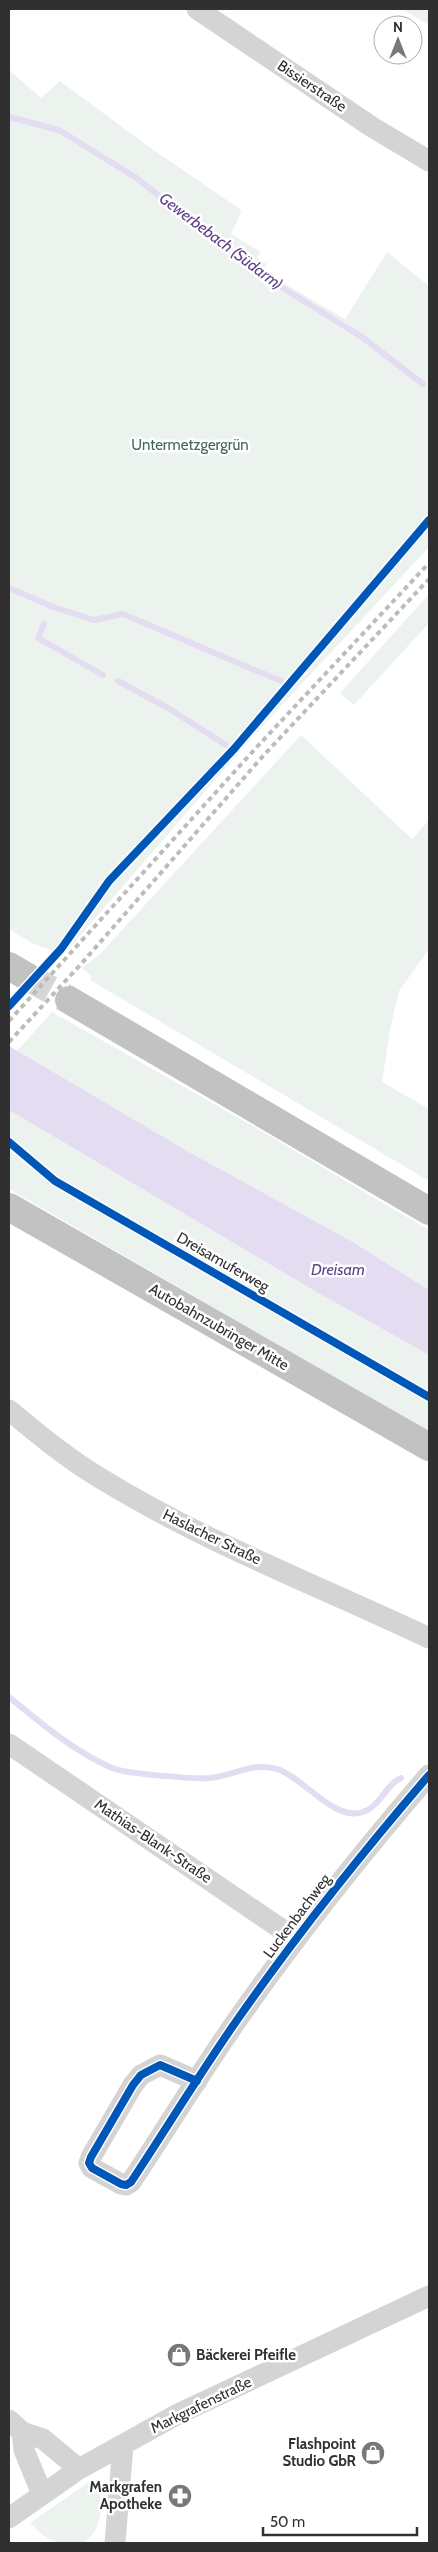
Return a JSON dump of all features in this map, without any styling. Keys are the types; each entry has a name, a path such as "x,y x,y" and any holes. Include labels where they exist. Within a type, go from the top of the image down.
{"highway":[{"path":"69,1000 429,1211"},
{"name":"Autobahnzubringer Mitte","path":"9,1207 429,1447"}],"street":[{"name":"Bissierstraße","path":"197,9 372,127 429,161"},
{"name":"Haslacher Straße","path":"9,1410 40,1436 99,1478 197,1532 429,1638"},
{"name":"Mathias-Blank-Straße","path":"9,1744 296,1939"},
{"name":"Luckenbachweg","path":"197,2081 160,2065 141,2075 91,2157 89,2163 92,2168 121,2184 126,2185 131,2182 235,2024 296,1939 375,1838 429,1775"},
{"name":"Markgrafenstraße","path":"9,2518 79,2468 178,2414 429,2296"},
{"path":"16,2426 43,2439 79,2468"},
{"path":"16,2426 42,2494"},
{"path":"115,2543 123,2445"}],"green space":[{"path":"402,9 429,9 429,25 423,21 423,15 412,15"},
{"name":"Untermetzgergrün","path":"9,70 41,98 60,81 149,147 240,209 241,213 231,234 261,252 257,258 267,264 263,271 345,319 387,252 429,286 429,547 248,742 65,953 58,946 53,951 32,943 9,929"},
{"path":"429,594 429,623 354,705 340,693"},
{"path":"301,735 412,839 429,820 429,949 399,991 390,1030 382,1082 429,1109 429,1181 90,980 92,977 82,968 100,954"},
{"path":"52,1012 253,1126 429,1230 429,1290 351,1241 189,1152 17,1051"},
{"path":"9,1110 320,1294 429,1355 429,1432 9,1189"},
{"path":"89,2482 96,2482 101,2487 100,2518 95,2530 84,2543 66,2543 48,2539 30,2523"}],"water":[{"name":"Dreisam","path":"9,1046 189,1152 351,1241 429,1290 429,1355 320,1294 9,1110"}],"waterway":[{"name":"Gewerbebach (Südarm)","path":"9,117 59,130 135,177 257,272 362,337 423,384"},
{"path":"9,588 53,607 94,620 123,614 281,681"},
{"path":"44,624 38,638 103,675"},
{"path":"118,681 168,708 226,745"},
{"path":"9,1697 71,1745 98,1761 120,1770 160,1776 210,1778 250,1768 267,1767 287,1774 341,1811 352,1813 363,1812 369,1809 391,1785 401,1778"}],"tunnel":[{"path":"26,976 69,1000"}],"railway":[{"path":"9,1021 255,749 429,563"},
{"path":"9,1042 82,963 263,756 429,579"}],"cycle path":[{"path":"9,1006 61,949 109,881 234,749 429,520"},
{"name":"Dreisamuferweg","path":"9,1142 55,1181 429,1397"},
{"path":"197,2081 160,2065 141,2075 133,2085 91,2157 89,2163 92,2168 121,2184 126,2185 131,2182 196,2082 208,2062 281,1959 378,1835 429,1775"}],"place":[{"name":"Bäckerei Pfeifle","path":"179,2355"},
{"name":"Flashpoint Studio GbR","path":"373,2453"},
{"name":"Markgrafen Apotheke","path":"180,2496"}]}
